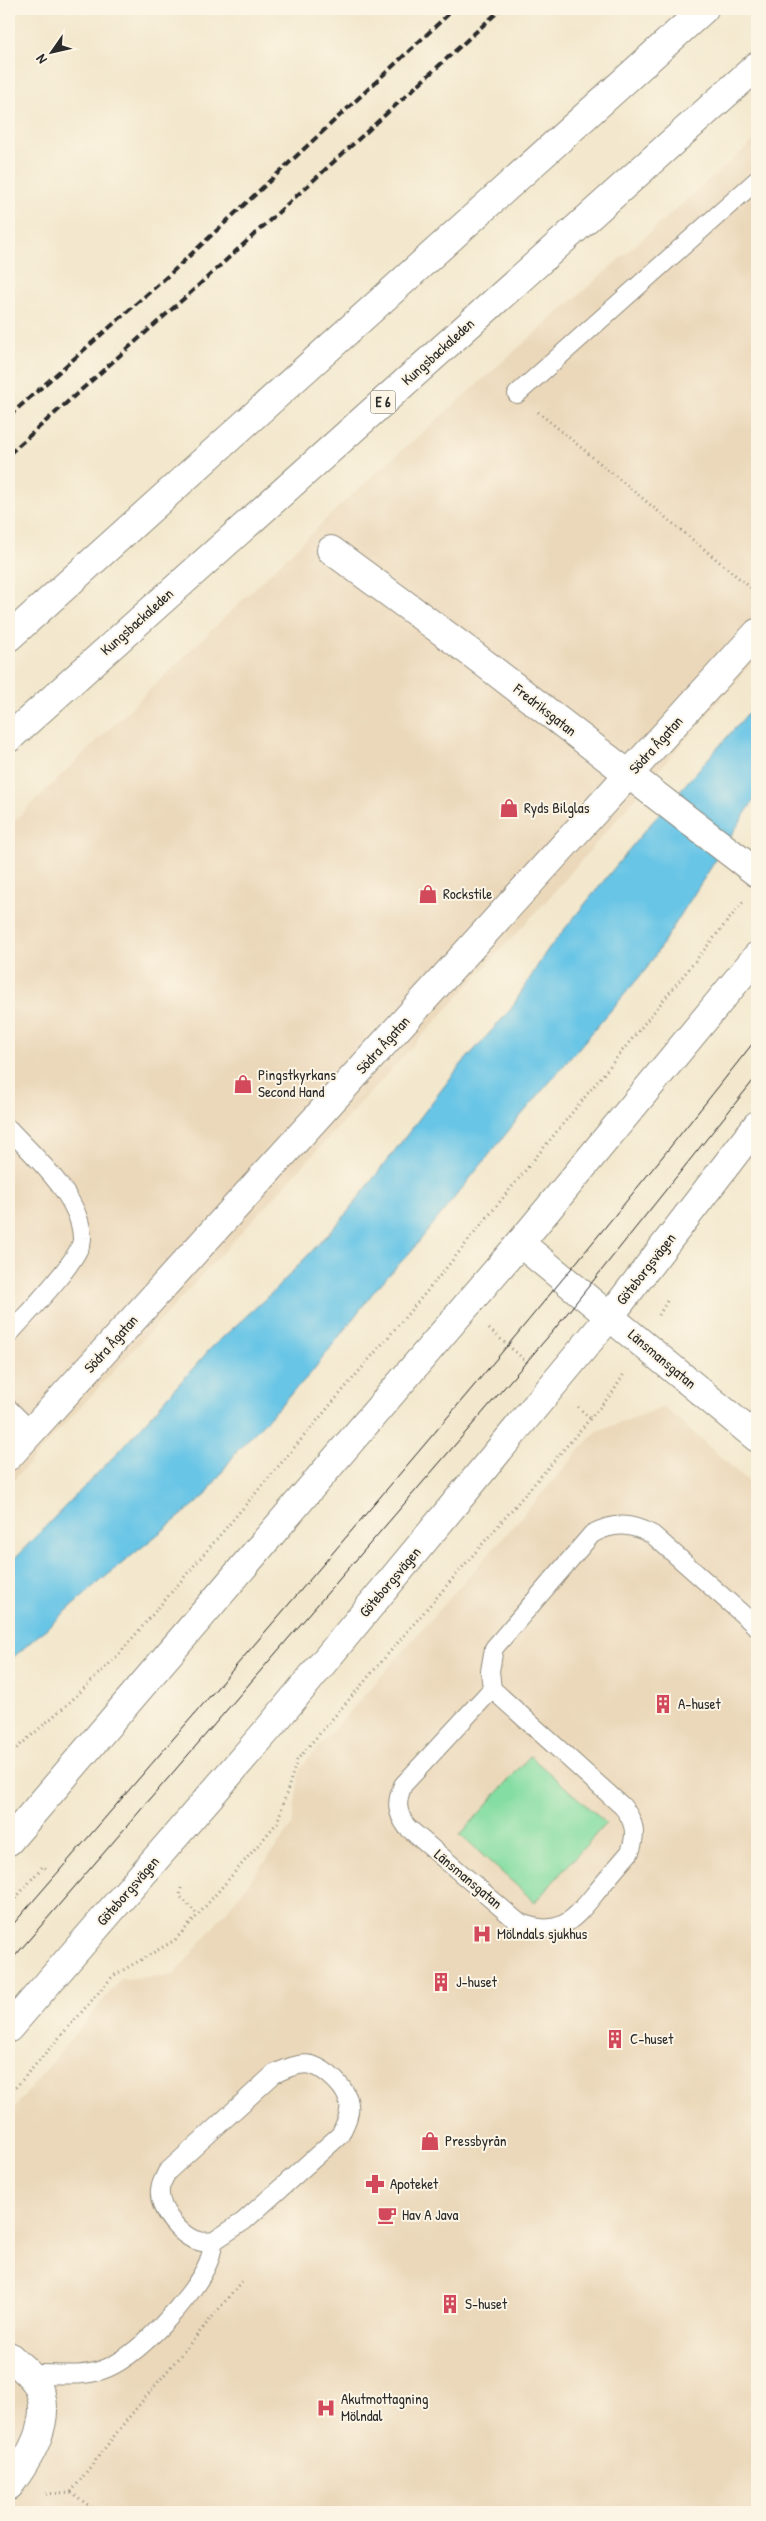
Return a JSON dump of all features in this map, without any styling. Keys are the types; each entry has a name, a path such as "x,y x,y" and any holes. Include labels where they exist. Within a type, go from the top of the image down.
{"main road":[{"path":"9,637 704,9"},
{"name":"Kungsbackaleden","path":"9,738 757,66"},
{"name":"Fredriksgatan","path":"331,550 471,653 749,867"},
{"name":"Södra Ågatan","path":"9,1456 639,783 757,633"},
{"path":"9,1841 520,1243 757,956"},
{"name":"Göteborgsvägen","path":"9,2028 270,1727 610,1316 757,1125"},
{"name":"Länsmansgatan","path":"520,1243 757,1438"},
{"path":"9,2356 30,2374 37,2385 43,2406 40,2428 33,2448 13,2481"}],"lane":[{"path":"517,394 757,180"},
{"path":"9,1129 58,1182 76,1214 82,1239 73,1260 9,1334"},
{"path":"9,1409 31,1431"},
{"path":"492,1688 490,1670 494,1648 581,1545 592,1534 606,1527 621,1524 638,1527 653,1536 757,1627"},
{"name":"Länsmansgatan","path":"492,1688 622,1806 633,1821 634,1842 630,1852 576,1917 563,1926 549,1929 533,1928 518,1922 407,1827 400,1818 398,1797 403,1784 492,1688"},
{"path":"30,2374 74,2375 103,2370 128,2356 152,2337 198,2282 209,2263 214,2241 244,2221 340,2134 347,2120 349,2104 340,2087 327,2072 311,2064 296,2066 274,2074 167,2172 160,2189 161,2204 169,2216 182,2232 201,2242 214,2241"}],"path":[{"path":"517,394 757,593"},
{"path":"9,1755 71,1701 119,1654 434,1283 746,899"},
{"path":"434,1283 590,1418"},
{"path":"9,2095 113,1976 175,1940 277,1823 297,1760 613,1392"},
{"path":"9,1906 42,1866 48,1870"},
{"path":"181,1888 180,1896 198,1914"},
{"path":"71,2492 125,2422 242,2282"},
{"path":"13,2481 40,2494 71,2492 97,2512"}],"shaded area":[{"path":"757,138 757,656 550,897 9,1485 9,826 350,496"},
{"name":"Mölndals sjukhus","path":"664,1407 757,1489 757,2512 9,2512 9,2114 121,1979 174,1975 241,1893 292,1826 300,1768 597,1431"}],"green space":[{"path":"530,1756 606,1823 535,1902 460,1835"}],"water":[{"path":"757,703 757,795 647,968 518,1119 413,1249 375,1290 311,1373 237,1451 204,1497 104,1578 9,1661 9,1564 123,1447 211,1348 275,1290 343,1218 459,1067 511,1009 546,952 641,835"}],"tram line":[{"path":"9,1929 294,1599 482,1377 757,1038"},
{"path":"9,1963 553,1331 757,1076"}],"railway":[{"path":"9,416 170,274 454,9"},
{"path":"9,454 189,294 501,9"}],"place":[{"name":"Ryds Bilglas","path":"509,808"},
{"name":"Rockstile","path":"428,894"},
{"name":"Pingstkyrkans Second Hand","path":"243,1084"},
{"name":"A-huset","path":"663,1704"},
{"name":"Mölndals sjukhus","path":"482,1934"},
{"name":"J-huset","path":"441,1982"},
{"name":"C-huset","path":"615,2039"},
{"name":"Pressbyrån","path":"430,2141"},
{"name":"Apoteket","path":"375,2184"},
{"name":"Hav A Java","path":"387,2215"},
{"name":"S-huset","path":"450,2304"},
{"name":"Akutmottagning Mölndal","path":"326,2408"}]}
